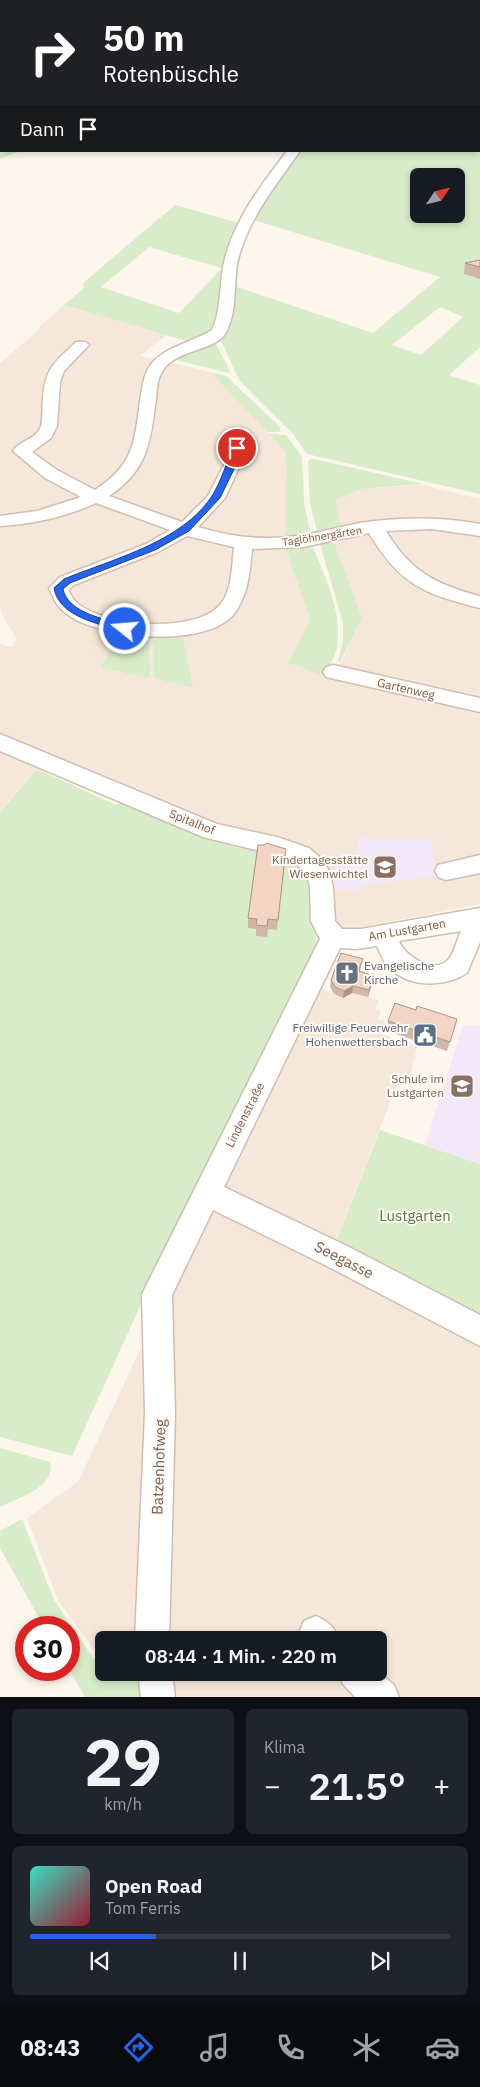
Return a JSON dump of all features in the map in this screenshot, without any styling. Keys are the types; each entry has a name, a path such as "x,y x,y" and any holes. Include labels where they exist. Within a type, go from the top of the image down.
{"street":[{"path":"0,522 27,519 63,511 96,497 124,476 137,457 152,375 164,359 216,334 220,329 232,258 248,214 293,152"},
{"name":"Taglöhnergärten","path":"81,345 58,369 52,382 49,426 44,438 21,451 63,482 96,497 186,529 244,543 297,542 405,523 432,522 480,530"},
{"path":"240,436 234,461 216,498 186,529 144,551 67,581 58,588 60,596 76,612 125,629 152,632 188,629 209,622 226,610 235,591 244,543"},
{"name":"Taglöhnergärten","path":"375,528 393,556 408,572 448,594 480,602"},
{"name":"Gartenweg","path":"333,672 480,705"},
{"name":"Spitalhof","path":"0,742 211,831 228,837 286,849 304,856 315,866 321,878 323,921 327,930 334,936"},
{"path":"446,871 477,871"},
{"path":"384,934 392,953 399,962 410,968 436,975 452,971 458,966 479,918"},
{"name":"Am Lustgarten","path":"334,936 351,940 479,918"},
{"name":"Lindenstraße","path":"157,1294 334,936"},
{"name":"Seegasse","path":"206,1193 337,1256 480,1331"},
{"name":"Batzenhofweg","path":"152,1631 160,1413 157,1294"},
{"path":"156,1681 158,1697"}],"shaded area":[{"path":"64,305 166,335 140,356 210,372 265,427 286,453 285,547 310,619 288,663 325,676 332,681 362,618 333,539 334,501 361,489 422,485 480,499 480,904 352,929 342,927 335,922 317,930 316,955 233,943 245,833 211,822 48,756 0,811 0,644 11,647 17,639 5,621 0,608 0,363 39,330 39,327"},
{"name":"Kindertagesstätte Wiesenwichtel","path":"358,838 385,840 431,839 436,876 360,886 359,891 334,889 338,852 357,856"},
{"path":"321,989 343,997 352,993 379,1000 375,1009 381,1011 378,1019 386,1022 382,1034 417,1047 408,1085 398,1082 327,1264 480,1345 480,1697 175,1697 171,1681 387,1681 387,1631 166,1631 168,1303"},
{"name":"Schule im Lustgarten","path":"463,1025 480,1026 480,1164 425,1145"},
{"path":"140,1350 150,1353 144,1631 95,1631 95,1652 80,1631 80,1616 69,1616 58,1600 27,1518 78,1482"}],"green space":[{"path":"0,152 18,152 0,159"},
{"path":"297,152 480,152 480,347 449,375 480,385 480,494 307,454 293,434 239,380 219,336 231,285 373,333 440,277 250,219","holes":["440,307 463,317 421,355 392,345"]},
{"path":"175,205 239,223 217,322 210,333 193,343 64,305 85,287 82,284","holes":["149,247 222,268 179,313 101,287"]},
{"path":"215,342 230,371 229,373 172,359"},
{"path":"210,372 226,376 280,427 280,432 268,432"},
{"path":"270,434 286,435 302,457 304,502 311,536 285,541 286,453"},
{"path":"311,459 423,484 361,489 335,501 342,531 318,536 310,503 308,461"},
{"path":"333,539 362,618 340,662 338,661 343,641 343,623 319,541"},
{"path":"311,543 331,594 337,620 337,647 325,676 288,663 310,619 285,547"},
{"path":"119,634 145,638 149,642 150,676 146,678 101,667"},
{"path":"183,637 193,688 154,678 154,640 157,638"},
{"path":"37,769 116,805 122,800 225,844 294,860 311,880 315,911 315,954 158,1267 72,1456 0,1437 0,812"},
{"name":"Lustgarten","path":"380,1130 480,1164 480,1323 334,1247"},
{"path":"0,1448 50,1462 50,1471 42,1485 0,1507"},
{"path":"22,1519 54,1600 65,1616 38,1616 0,1548 0,1531"},
{"path":"80,1638 95,1659 95,1681 148,1681 150,1697 85,1697 76,1681 80,1681"}],"building":[{"path":"480,260 480,267 465,263"},
{"path":"266,843 286,849 278,920 268,919 267,926 256,925 257,919 248,918 258,845 265,845"},
{"name":"Evangelische Kirche","path":"341,953 363,959 358,971 374,976 369,990 353,986 344,991 335,987 331,980"},
{"path":"395,1003 416,1010 417,1006 457,1019 450,1042 388,1021"}],"place":[{"name":"Kindertagesstätte Wiesenwichtel","path":"385,867"},
{"name":"Evangelische Kirche","path":"347,973"},
{"name":"Freiwillige Feuerwehr Hohenwettersbach","path":"425,1035"},
{"name":"Schule im Lustgarten","path":"462,1086"}],"route":[{"path":"125,629 76,612 60,596 58,588 67,581 152,548 186,529 216,498 234,461 237,448"}]}
